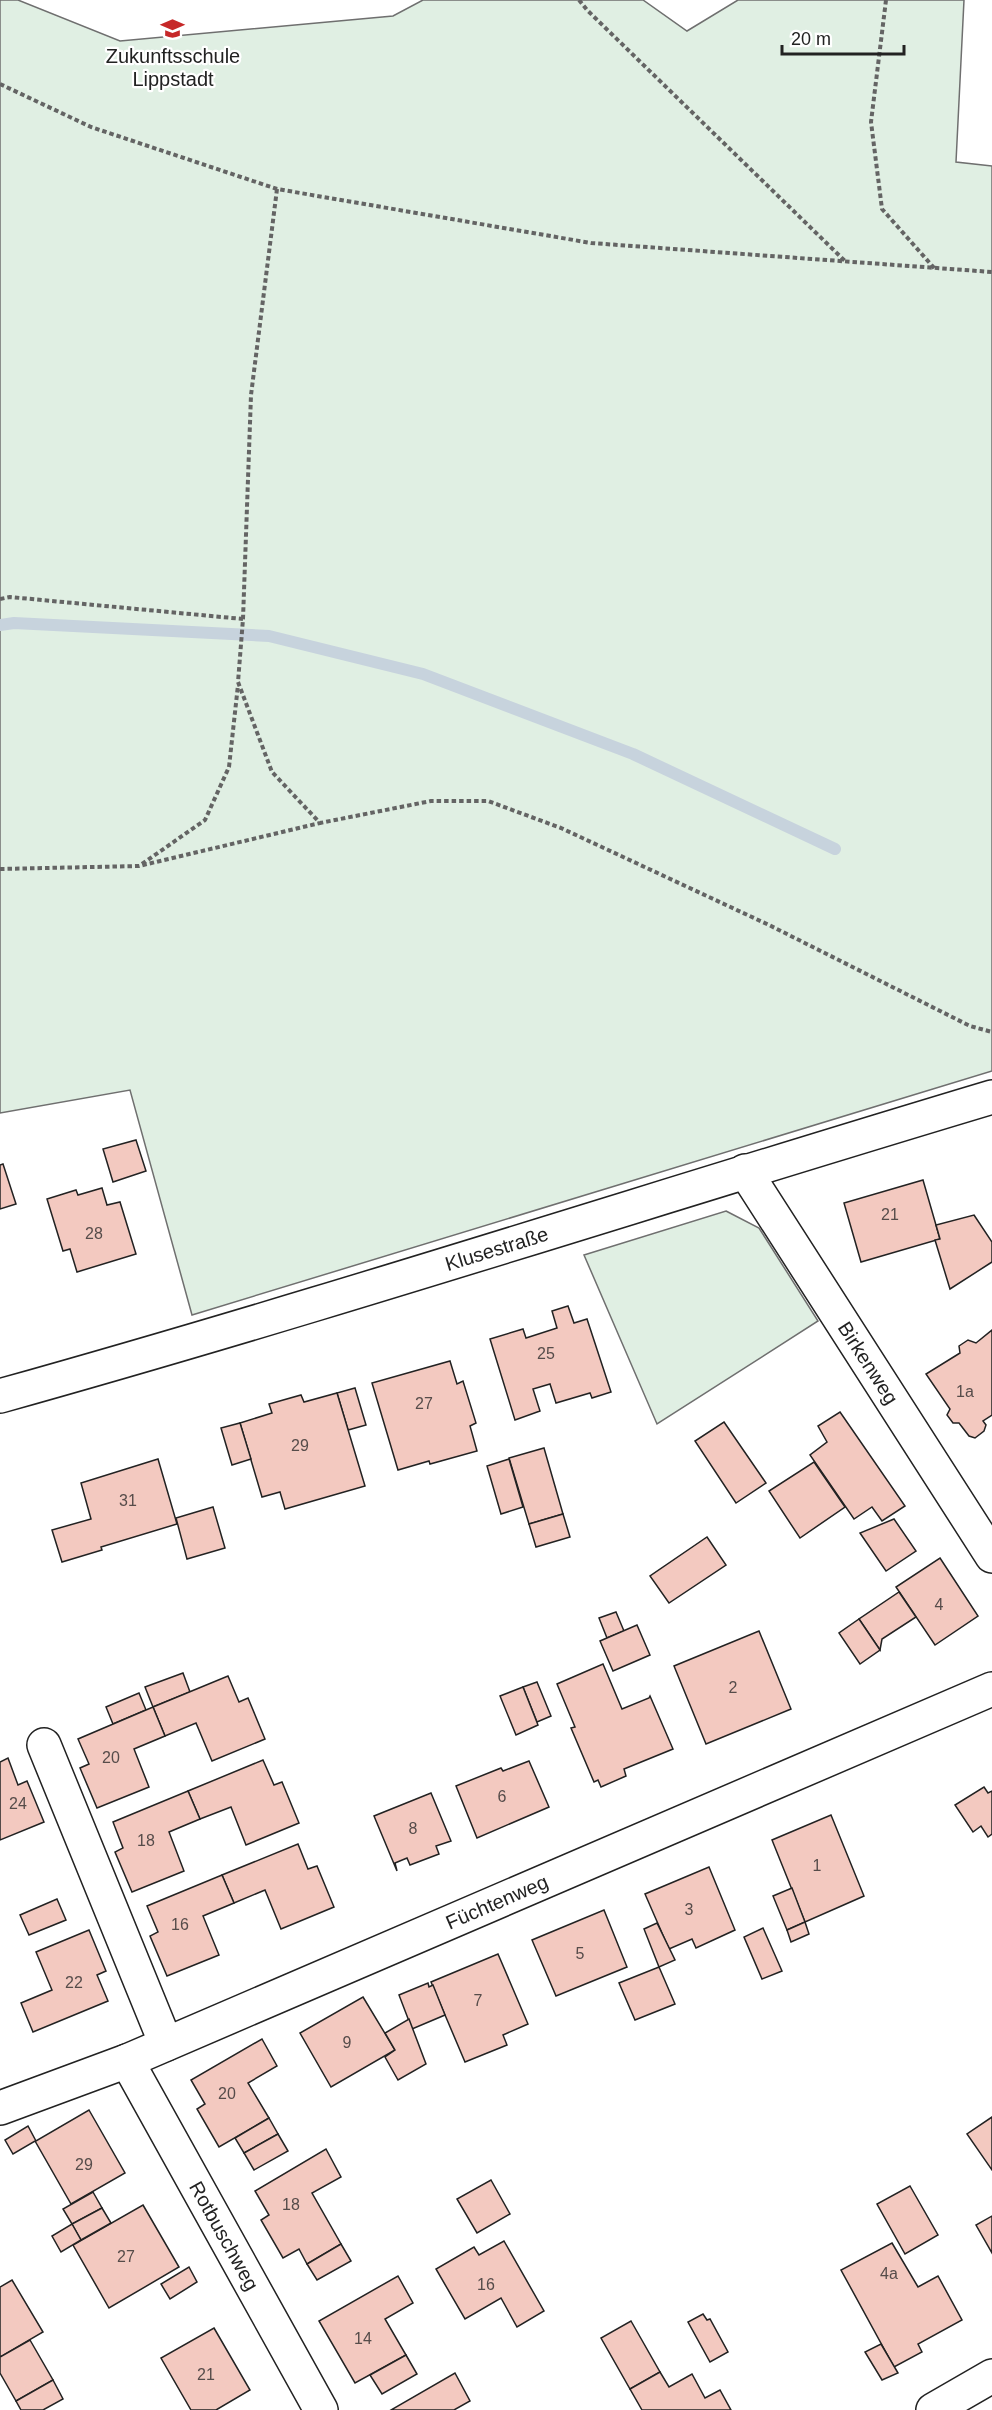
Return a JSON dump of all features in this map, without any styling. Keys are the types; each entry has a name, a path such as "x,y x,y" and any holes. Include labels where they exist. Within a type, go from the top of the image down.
{"street":[{"name":"Klusestraße","path":"0,1396 200,1340 745,1170 992,1097"},
{"name":"Birkenweg","path":"745,1170 992,1556"},
{"name":"Füchtenweg","path":"0,2108 128,2061 992,1689"},
{"path":"44,1745 166,2044"},
{"name":"Rotbuschweg","path":"128,2061 321,2410"},
{"path":"933,2410 992,2376"}],"path":[{"path":"579,0 847,262"},
{"path":"886,0 871,122 882,209 935,269"},
{"path":"0,84 92,127 277,189 591,243 992,272"},
{"path":"139,866 205,820 229,767 243,619 251,395 277,189"},
{"path":"0,599 10,597 243,619"},
{"path":"238,682 272,772 320,823"},
{"path":"0,869 139,866 320,823 431,801 488,801 561,828 769,925 970,1026 992,1032"}],"green space":[{"path":"0,0 18,0 120,41 393,16 423,0 643,0 687,31 738,0 964,0 956,162 992,166 992,1071 192,1315 130,1090 0,1113"},
{"path":"726,1211 759,1228 818,1321 657,1424 584,1255"}],"building":[{"path":"136,1140 146,1171 113,1182 103,1149"},
{"path":"3,1164 16,1204 0,1209 0,1165"},
{"path":"923,1180 940,1239 861,1262 844,1203"},
{"path":"102,1188 107,1205 120,1202 136,1254 77,1272 70,1249 63,1251 47,1199 76,1190 78,1195"},
{"path":"974,1215 992,1242 992,1262 950,1289 935,1240 940,1239 936,1225"},
{"path":"568,1306 574,1323 587,1319 611,1392 592,1398 590,1393 556,1403 550,1384 533,1389 540,1411 515,1420 490,1339 523,1329 526,1338 557,1328 552,1311"},
{"path":"992,1330 992,1415 983,1421 986,1425 984,1431 975,1438 969,1436 959,1423 953,1423 947,1415 950,1409 926,1374 960,1353 959,1346 968,1340 976,1343"},
{"path":"450,1361 457,1384 463,1381 476,1423 470,1426 477,1451 398,1470 372,1383"},
{"path":"355,1388 366,1425 348,1430 337,1393"},
{"path":"337,1393 365,1486 285,1509 280,1492 262,1497 240,1423 272,1413 269,1404 301,1395 304,1402"},
{"path":"840,1412 905,1506 882,1521 872,1507 854,1519 810,1455 827,1442 818,1426"},
{"path":"724,1422 766,1483 736,1503 695,1441"},
{"path":"240,1423 251,1459 232,1465 221,1428"},
{"path":"544,1448 563,1514 529,1524 509,1458"},
{"path":"158,1459 177,1524 101,1547 102,1550 62,1562 52,1530 91,1519 81,1483"},
{"path":"509,1459 523,1507 501,1514 487,1466"},
{"path":"814,1462 845,1507 800,1538 769,1491"},
{"path":"213,1507 225,1548 187,1559 176,1518"},
{"path":"563,1514 570,1537 536,1547 529,1524"},
{"path":"894,1519 916,1551 886,1571 860,1533"},
{"path":"707,1537 726,1565 669,1603 650,1576"},
{"path":"940,1558 978,1616 935,1645 896,1587"},
{"path":"899,1592 916,1617 882,1639 880,1650 859,1619"},
{"path":"616,1612 624,1631 607,1638 599,1618"},
{"path":"859,1619 880,1650 860,1664 839,1633"},
{"path":"637,1625 650,1655 613,1671 600,1641"},
{"path":"759,1631 791,1709 706,1744 674,1666"},
{"path":"603,1664 622,1709 650,1696 673,1749 624,1769 626,1776 601,1787 598,1780 594,1782 571,1728 575,1727 557,1684"},
{"path":"183,1673 190,1692 153,1707 145,1687"},
{"path":"228,1676 239,1702 248,1698 265,1739 212,1761 196,1723 165,1736 153,1707"},
{"path":"537,1682 551,1716 537,1722 523,1687"},
{"path":"523,1687 538,1725 516,1735 500,1696"},
{"path":"139,1693 146,1710 113,1724 106,1707"},
{"path":"153,1707 165,1736 134,1749 149,1787 97,1808 80,1768 89,1764 78,1739"},
{"path":"8,1758 18,1785 27,1781 44,1822 0,1840 0,1762"},
{"path":"263,1760 274,1785 282,1782 299,1823 246,1845 231,1807 200,1819 188,1791"},
{"path":"529,1761 549,1807 477,1838 456,1786 501,1768 503,1771"},
{"path":"984,1787 988,1793 992,1791 992,1834 988,1837 981,1826 973,1832 955,1805"},
{"path":"188,1791 200,1819 169,1832 184,1871 132,1892 115,1852 123,1848 113,1822"},
{"path":"431,1793 451,1841 436,1846 439,1854 410,1865 407,1858 395,1863 397,1871 374,1816"},
{"path":"831,1815 864,1896 805,1922 772,1840"},
{"path":"298,1844 308,1869 317,1866 334,1907 281,1929 265,1890 234,1903 222,1875"},
{"path":"709,1867 735,1930 696,1948 692,1939 669,1949 645,1894"},
{"path":"222,1875 234,1903 203,1916 219,1955 167,1976 150,1936 158,1932 147,1906"},
{"path":"792,1888 805,1922 787,1930 773,1896"},
{"path":"57,1899 66,1920 29,1935 20,1915"},
{"path":"604,1910 627,1967 556,1996 532,1940"},
{"path":"805,1922 809,1934 791,1942 787,1930"},
{"path":"657,1923 675,1960 659,1967 644,1929"},
{"path":"763,1928 782,1971 762,1979 744,1937"},
{"path":"89,1930 106,1971 97,1975 108,2001 33,2032 21,2003 52,1990 36,1952"},
{"path":"498,1954 528,2024 503,2035 507,2045 465,2062 431,1982"},
{"path":"659,1967 675,2004 635,2020 619,1983"},
{"path":"428,1983 429,1987 433,1985 445,2015 412,2029 399,1995"},
{"path":"363,1997 395,2050 331,2087 300,2033"},
{"path":"409,2019 426,2064 398,2080 385,2057 395,2050 385,2033"},
{"path":"262,2039 277,2066 248,2083 269,2118 219,2147 197,2109 205,2104 191,2080"},
{"path":"89,2110 125,2173 71,2204 35,2141 13,2154 5,2140 28,2126 36,2141"},
{"path":"992,2117 992,2170 967,2134"},
{"path":"269,2118 278,2134 244,2153 235,2138"},
{"path":"278,2134 288,2151 254,2170 244,2153"},
{"path":"326,2149 341,2177 312,2193 341,2244 307,2264 299,2249 283,2258 261,2220 269,2215 255,2191"},
{"path":"491,2180 510,2214 477,2233 457,2199"},
{"path":"910,2186 938,2235 905,2254 877,2204"},
{"path":"93,2192 102,2208 72,2224 63,2209"},
{"path":"143,2205 179,2267 109,2308 73,2245"},
{"path":"102,2208 111,2223 81,2240 72,2224"},
{"path":"992,2216 992,2253 976,2225"},
{"path":"72,2224 81,2240 61,2252 52,2236"},
{"path":"504,2241 544,2311 517,2327 501,2298 465,2319 436,2269 474,2247 479,2255"},
{"path":"892,2243 918,2287 938,2276 962,2320 918,2344 922,2352 894,2367 841,2270"},
{"path":"341,2244 351,2261 317,2280 307,2264"},
{"path":"189,2267 197,2282 170,2299 161,2284"},
{"path":"398,2276 413,2303 385,2319 406,2355 355,2383 319,2321"},
{"path":"12,2280 43,2332 0,2357 0,2287"},
{"path":"703,2314 707,2320 710,2319 728,2352 710,2362 688,2322"},
{"path":"631,2321 660,2372 630,2389 601,2338"},
{"path":"214,2328 250,2390 216,2410 191,2410 161,2358"},
{"path":"30,2340 53,2380 16,2401 0,2373 0,2357"},
{"path":"881,2344 898,2373 882,2380 865,2352"},
{"path":"406,2355 417,2374 382,2394 370,2375"},
{"path":"660,2372 669,2387 692,2374 705,2398 720,2390 731,2410 642,2410 630,2389"},
{"path":"455,2373 470,2401 454,2410 391,2410"},
{"path":"53,2380 63,2399 43,2410 21,2410 16,2401"}],"waterway":[{"path":"0,625 14,623 269,636 423,674 633,754 835,849"}],"place":[{"name":"Zukunftsschule Lippstadt","path":"173,28"}]}
